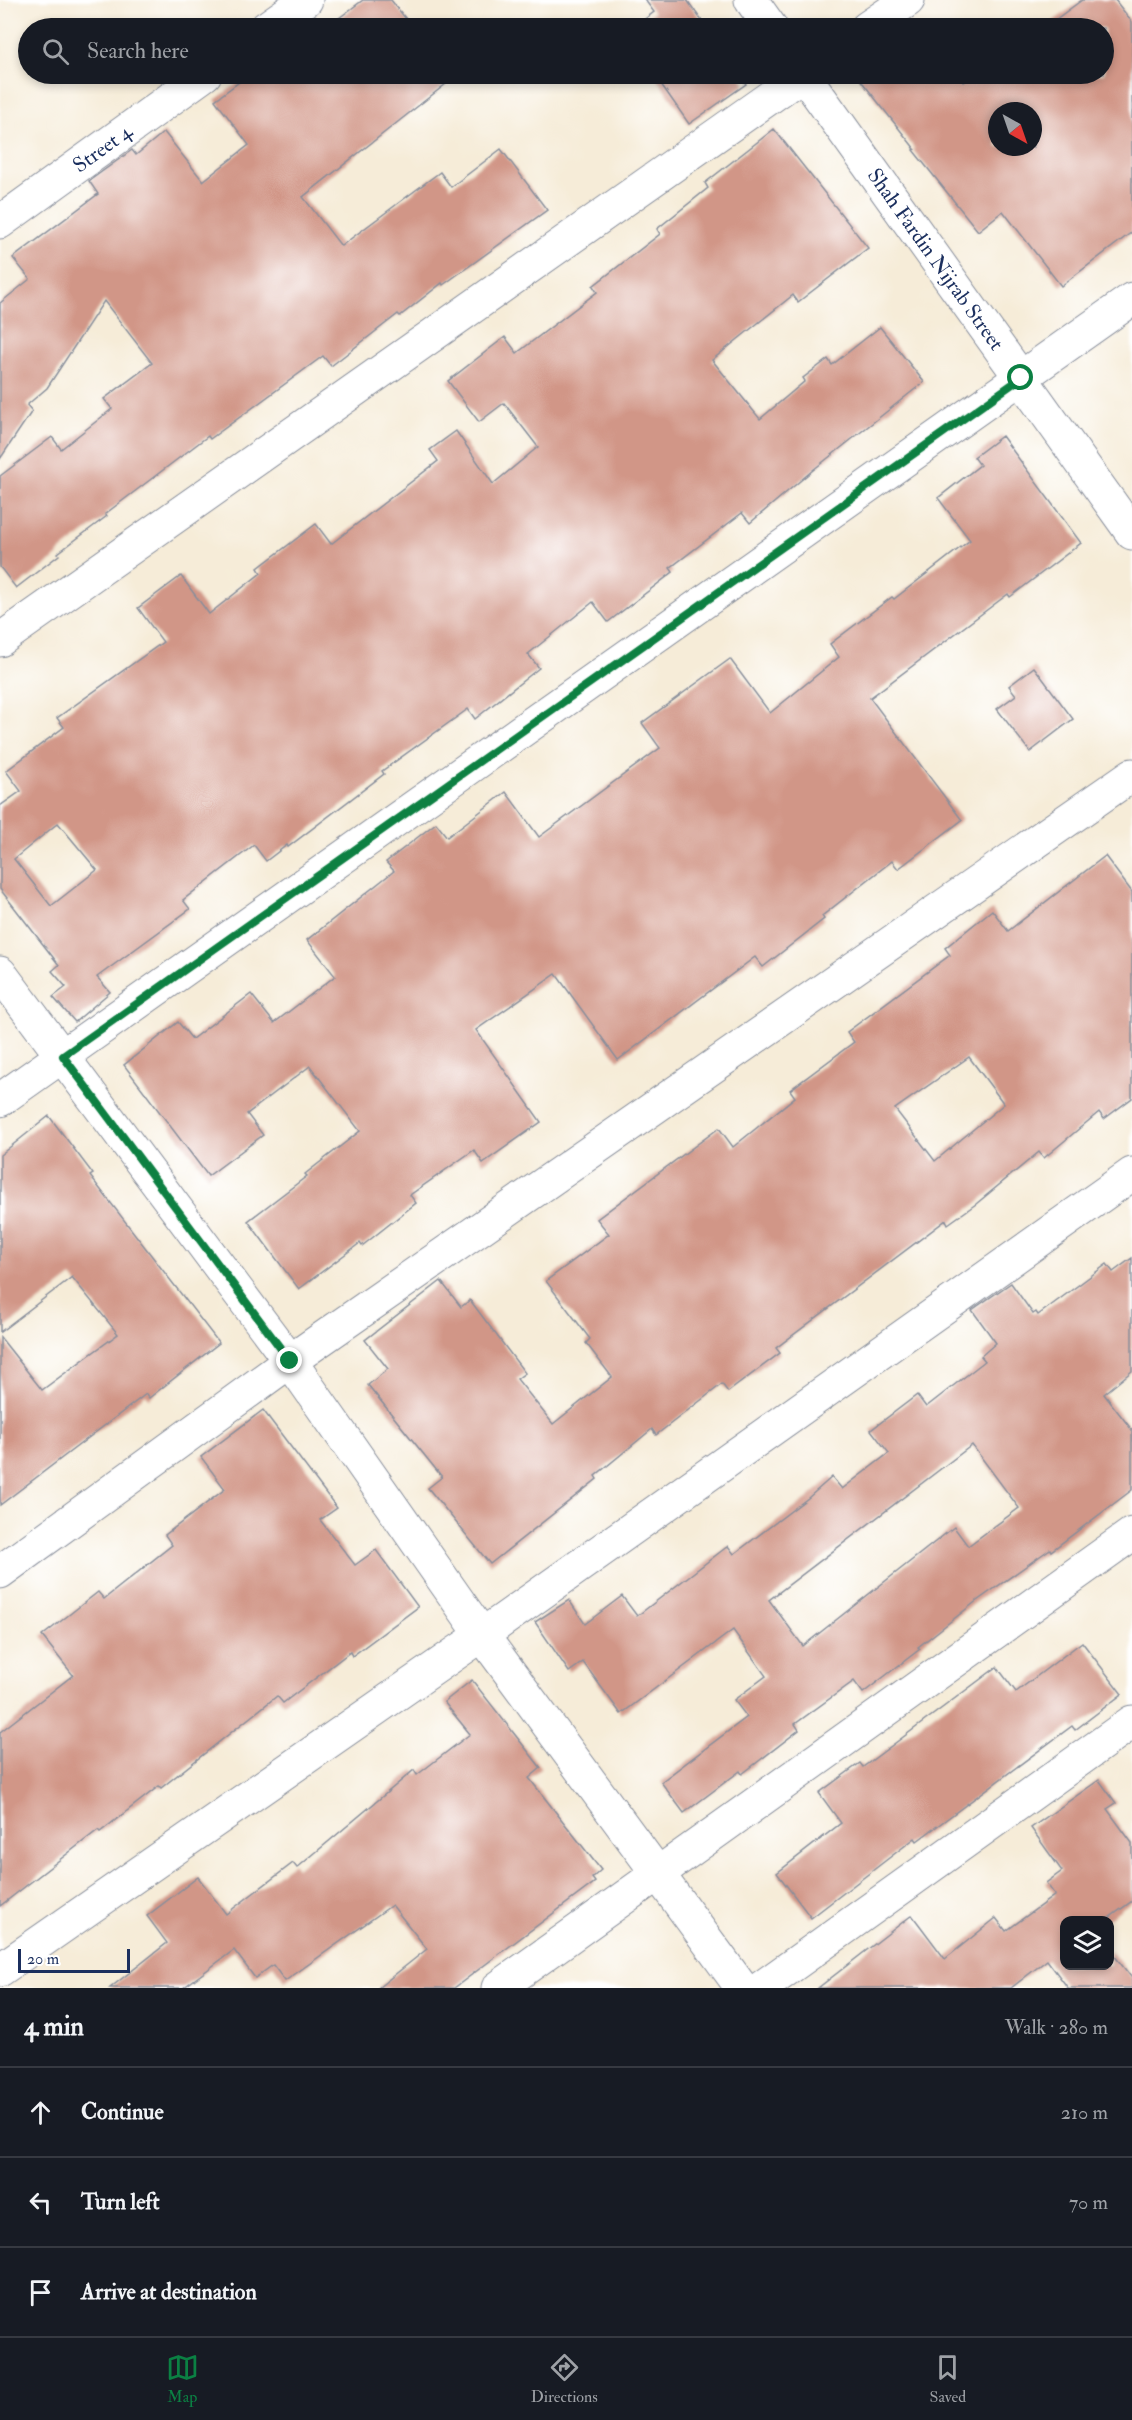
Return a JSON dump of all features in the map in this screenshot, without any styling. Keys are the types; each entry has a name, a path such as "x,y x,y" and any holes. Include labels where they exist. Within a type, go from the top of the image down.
{"street":[{"path":"751,0 764,18"},
{"path":"882,18 908,0"},
{"path":"280,18 302,1"},
{"name":"Street 4","path":"0,222 190,84"},
{"path":"0,640 789,84"},
{"name":"Shah Fardin Nijrab Street","path":"810,84 1132,533"},
{"path":"0,1100 1132,299"},
{"path":"0,1572 290,1361 1132,775"},
{"path":"0,973 290,1361 482,1635 742,1988"},
{"path":"0,1970 482,1635 1132,1174"},
{"path":"498,1988 1132,1534"},
{"path":"761,1988 1132,1722"}],"building":[{"path":"363,0 391,0 405,18 339,18"},
{"path":"645,0 687,0 700,18 646,18 654,12"},
{"path":"1082,0 1115,0 1132,22 1132,232 1061,286 1003,211 978,231 913,150 915,149 864,84 1114,84 1114,18 1058,18"},
{"path":"237,84 446,84 303,197 341,246 440,172 451,187 501,149 547,210 443,285 442,283 400,316 398,314 331,366 323,356 210,439 208,436 105,514 107,516 16,588 0,567 0,476 52,437 61,449 112,409 104,399 152,363 104,301 47,388 27,405 32,411 0,459 0,303 30,279 13,258 98,194 89,181 132,150 136,155 164,132 203,181 249,145 215,100"},
{"path":"661,84 746,84 689,124"},
{"path":"774,129 868,248 798,302 793,295 712,360 760,419 805,381 803,378 828,359 832,365 880,327 924,382 750,523 742,513 670,568 673,572 608,622 593,602 528,654 539,668 475,719 468,709 382,771 384,774 266,861 254,845 183,900 190,909 97,977 110,992 75,1022 53,997 66,987 52,971 59,965 0,889 0,806 21,791 6,771 64,727 57,718 163,642 138,608 181,576 209,614 261,573 258,568 316,524 331,544 438,461 430,450 456,431 493,484 538,447 504,403 479,422 448,381 505,337 517,353 597,292 593,286 660,234 657,229 708,188 705,183","holes":["58,823 97,870 51,906 14,859"]},
{"path":"1002,436 1081,543 1010,597 1008,594 870,698 962,820 898,869 892,861 822,916 824,919 763,967 755,957 618,1060 556,974 476,1030 541,1122 483,1163 474,1150 410,1195 416,1203 362,1246 360,1243 299,1289 248,1221 307,1176 305,1174 360,1131 310,1066 247,1114 263,1135 208,1176 124,1065 178,1022 192,1039 251,994 274,1023 335,976 307,940 394,871 386,862 436,823 447,837 506,792 539,837 660,748 642,723 730,659 770,713 839,657 830,644 892,597 894,599 970,540 938,498 980,465 974,457"},
{"path":"1034,667 1073,719 1030,752 997,709 1016,695 1009,686"},
{"path":"1105,856 1132,892 1132,1098 1104,1119 1099,1112 1044,1158 1039,1152 976,1204 948,1224 946,1220 776,1348 780,1353 728,1392 722,1384 656,1435 652,1429 595,1476 597,1479 490,1564 428,1488 442,1477 368,1385 388,1369 365,1340 441,1281 461,1307 470,1300 525,1373 517,1379 553,1424 612,1377 586,1343 590,1339 546,1281 609,1234 597,1219 719,1128 733,1147 795,1097 790,1090 854,1042 847,1032 950,955 945,948 992,910 1008,931","holes":["969,1057 1004,1104 935,1161 895,1109"]},
{"path":"49,1116 93,1174 90,1176 219,1343 149,1398 146,1394 0,1505 0,1337 42,1390 118,1334 72,1277 0,1332 0,1155"},
{"path":"1132,1258 1132,1371 1104,1394 1132,1430 1132,1490 1051,1551 1050,1549 974,1603 863,1693 854,1681 795,1724 799,1730 742,1774 740,1771 684,1813 661,1782 747,1717 734,1700 766,1676 733,1630 621,1714 583,1662 569,1672 535,1622 569,1600 585,1624 622,1596 637,1616 728,1546 734,1554 832,1477 842,1489 889,1453 871,1430 917,1395 926,1407 985,1361 981,1356 996,1343 972,1310 1011,1283 1033,1314 1036,1312 1038,1315 1107,1264 1113,1272","holes":["972,1445 1019,1508 968,1546 954,1527 803,1646 769,1600"]},
{"path":"263,1410 337,1508 320,1520 355,1565 376,1550 418,1607 352,1656 350,1652 283,1703 277,1696 161,1788 159,1786 100,1832 98,1830 0,1906 0,1732 73,1675 42,1636 98,1592 104,1599 172,1545 165,1535 225,1489 201,1457"},
{"path":"1082,1642 1122,1694 1075,1730 1072,1726 917,1841 915,1838 811,1918 777,1873 841,1823 819,1793 860,1763 863,1767 997,1667 1016,1692"},
{"path":"472,1680 541,1768 529,1778 601,1870 592,1878 595,1882 454,1988 378,1988 427,1949 392,1905 285,1981 273,1965 255,1978 234,1950 183,1988 110,1988 167,1943 147,1916 198,1877 226,1914 293,1863 297,1868 414,1770 417,1775 470,1734 444,1702"},
{"path":"1099,1780 1116,1803 1107,1809 1132,1843 1132,1901 1111,1916 1060,1916 1060,1970 1114,1970 1114,1955 1132,1978 1132,1988 1068,1988 1047,1960 1011,1988 818,1988 912,1915 945,1959 996,1918 1006,1931 1055,1895 1046,1883 1062,1871 1031,1828"}],"route":[{"path":"290,1361 63,1056 1021,378"}]}
